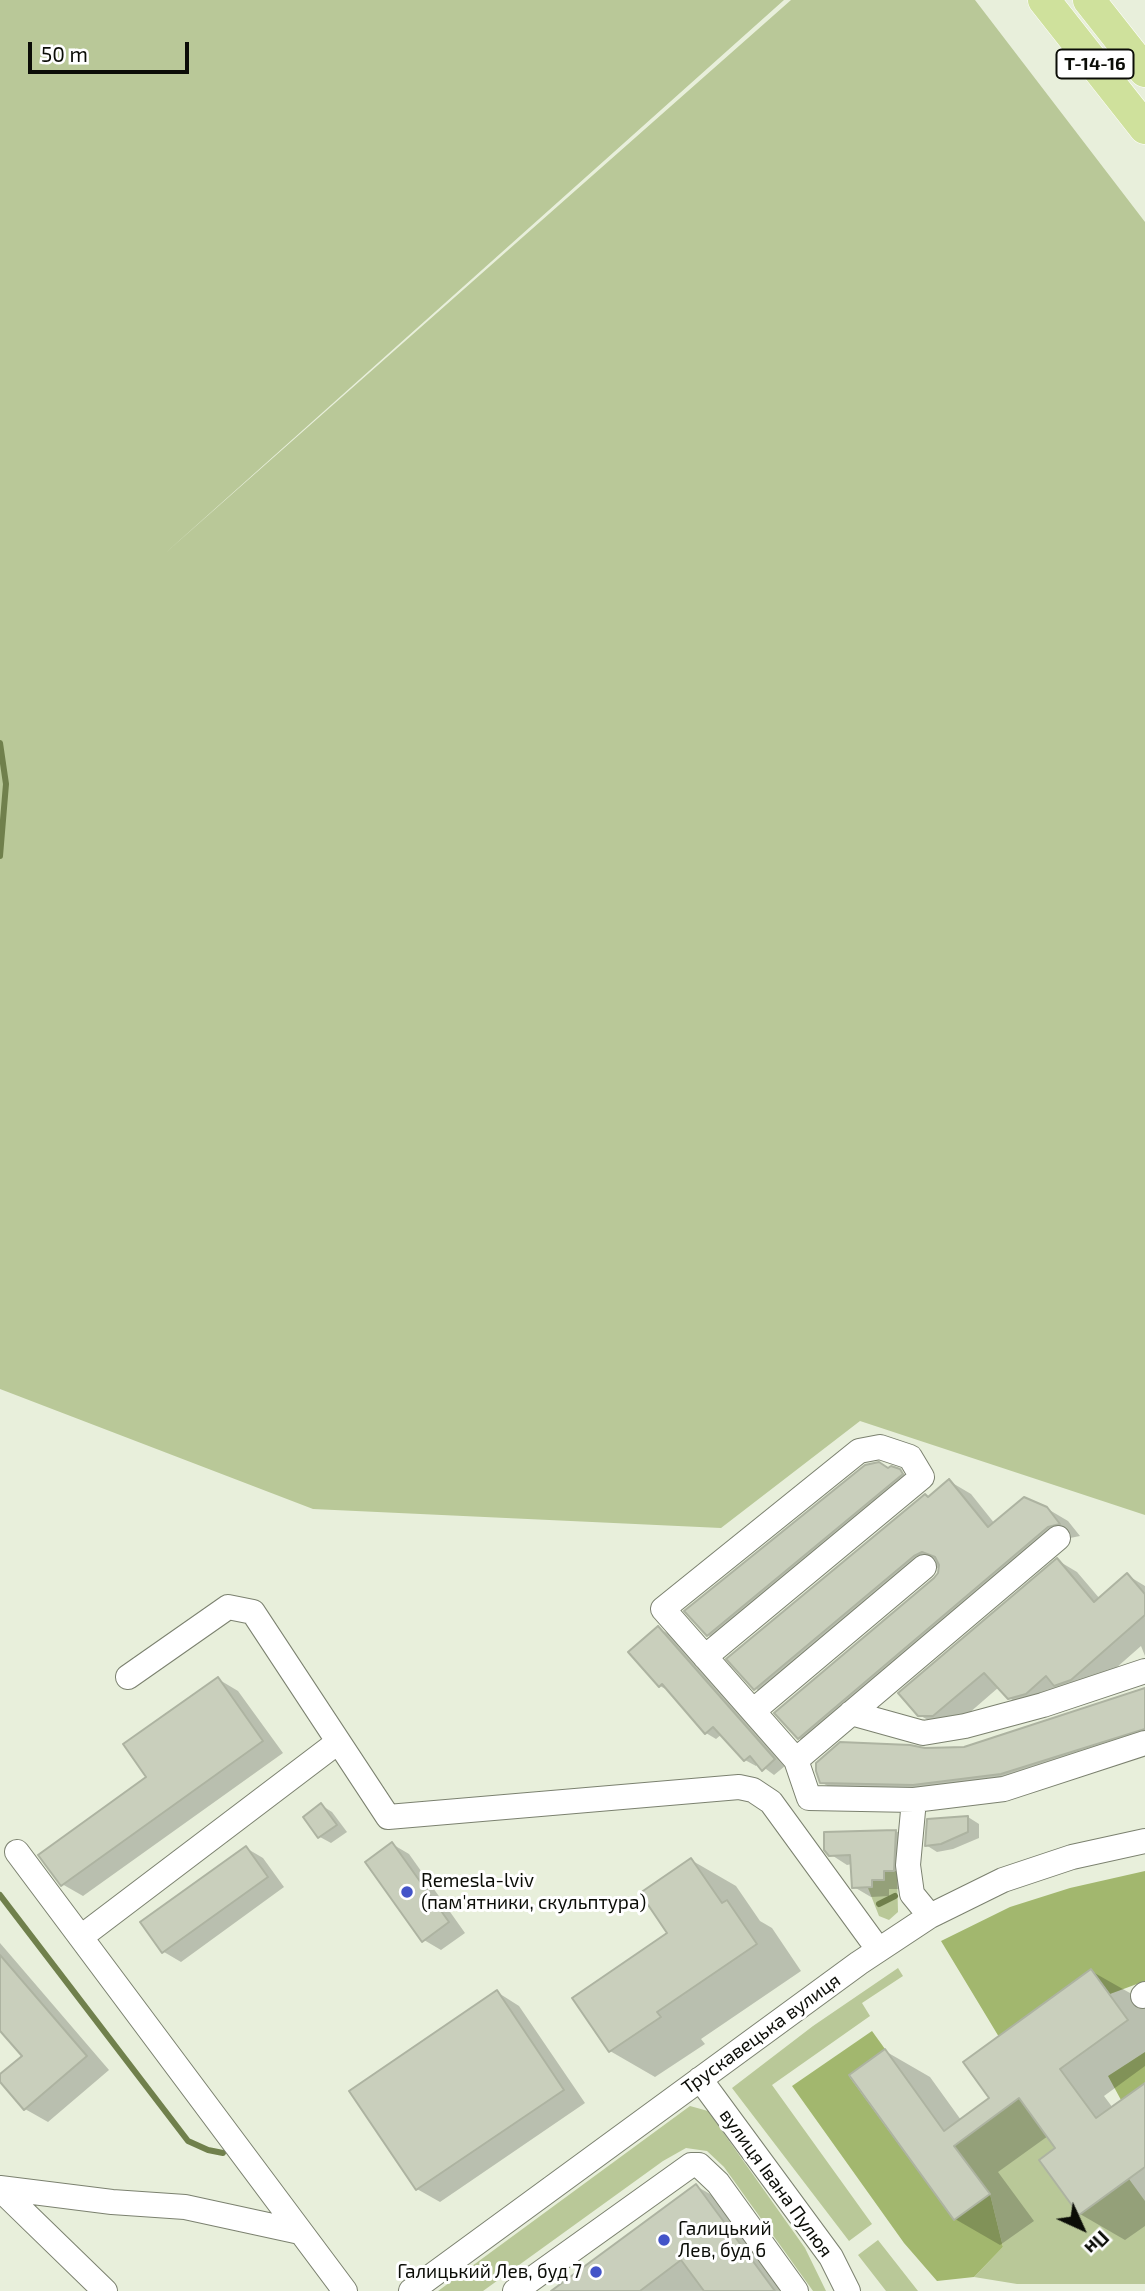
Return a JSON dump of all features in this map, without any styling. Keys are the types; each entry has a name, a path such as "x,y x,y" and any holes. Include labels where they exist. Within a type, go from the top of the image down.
{"main road":[{"name":"Т-14-16","path":"1044,0 1145,128"},
{"name":"Т-14-16","path":"1090,0 1145,71"}],"street":[{"path":"705,1657 922,1477 910,1457 880,1447 859,1451 663,1609 752,1711 796,1760 809,1798 914,1800 1004,1789 1145,1743"},
{"path":"796,1760 1058,1538"},
{"path":"752,1711 924,1567"},
{"path":"128,1677 228,1607 253,1612 387,1817 739,1787 753,1790 771,1802 878,1949"},
{"path":"851,1713 923,1733 965,1726 1043,1705 1145,1671"},
{"path":"81,1937 338,1742"},
{"path":"914,1800 908,1865 912,1894 930,1916"},
{"name":"Трускавецька вулиця","path":"411,2291 878,1949 930,1916 1003,1880 1072,1857 1145,1841"},
{"path":"17,1852 345,2291"},
{"name":"вулиця Івана Пулюя","path":"700,2079 831,2257 848,2291"},
{"path":"515,2291 691,2165 699,2165 718,2183 796,2291"},
{"path":"0,2189 185,2207 300,2232"},
{"path":"0,2189 105,2291"}],"green space":[{"path":"0,0 784,0 162,556 791,0 975,0 1145,222 1145,1515 860,1421 721,1528 313,1509 0,1389"},
{"path":"884,1871 897,1871 898,1912 889,1920 879,1916 868,1888 872,1887 872,1880 884,1880"},
{"path":"1145,1871 1145,1981 1110,1994 1091,1969 999,2037 941,1941 1010,1907 1070,1888"},
{"path":"898,1968 903,1976 862,2003 870,2016 772,2085 872,2224 849,2241 732,2088 813,2026"},
{"path":"872,2031 885,2049 849,2076 954,2220 990,2194 1003,2247 974,2277 937,2281 904,2243 792,2086"},
{"path":"1145,2052 1145,2083 1121,2100 1108,2076"},
{"path":"1019,2098 1055,2148 1039,2160 1079,2215 1129,2179 1145,2201 1145,2284 1017,2284 974,2277 1003,2247 990,2194 954,2146"},
{"path":"690,2106 708,2111 805,2248 826,2291 813,2291 724,2167 707,2151 686,2148 663,2161 483,2291 438,2291"},
{"path":"878,2240 918,2291 886,2291 858,2255"}],"building":[{"path":"879,1462 888,1468 891,1466 900,1469 903,1474 707,1636 684,1611 865,1465"},
{"path":"949,1479 988,1527 1024,1497 1047,1507 1060,1524 1048,1527 798,1739 774,1713 934,1578 939,1565 935,1557 922,1552 914,1556 754,1690 726,1659 925,1494 928,1497"},
{"path":"1057,1558 1094,1602 1127,1573 1145,1594 1145,1615 1071,1680 1054,1686 1046,1676 1026,1694 1008,1699 984,1673 933,1716 918,1716 898,1693"},
{"path":"658,1626 775,1759 762,1771 750,1756 744,1761 713,1727 705,1734 662,1684 659,1687 628,1652"},
{"path":"218,1677 263,1741 61,1886 38,1855 146,1777 123,1744"},
{"path":"1145,1688 1145,1729 1001,1774 913,1785 820,1783 816,1771 816,1763 840,1742 925,1748 964,1747"},
{"path":"321,1803 337,1825 318,1838 303,1817"},
{"path":"968,1816 968,1832 941,1844 925,1846 927,1819"},
{"path":"896,1830 894,1871 884,1871 884,1880 872,1880 872,1887 852,1888 850,1855 829,1856 824,1850 824,1832"},
{"name":"Remesla-lviv (пам'ятники, скульптура)","path":"392,1842 449,1922 422,1942 365,1862"},
{"path":"246,1846 268,1877 162,1953 140,1922"},
{"path":"691,1858 722,1903 727,1900 757,1944 657,2012 661,2017 609,2052 572,1998 667,1933 640,1893"},
{"path":"0,1955 87,2056 24,2110 0,2082 0,2074 22,2056 0,2031"},
{"path":"1091,1969 1128,2020 1060,2069 1096,2118 1145,2083 1145,2167 1079,2215 1039,2160 1055,2148 1019,2098 954,2146 990,2194 954,2220 849,2075 885,2049 944,2131 989,2098 963,2062"},
{"path":"497,1990 564,2090 416,2190 349,2091"},
{"path":"696,2184 775,2291 704,2291 681,2260 640,2291 551,2291"}],"waterway":[{"path":"0,743 6,784 0,856"},
{"path":"0,1895 188,2141 223,2153"},
{"path":"879,1904 895,1896"}],"place":[{"name":"Remesla-lviv (пам'ятники, скульптура)","path":"407,1892"},
{"name":"Галицький Лев, буд 6","path":"664,2240"},
{"name":"Галицький Лев, буд 7","path":"596,2272"}]}
